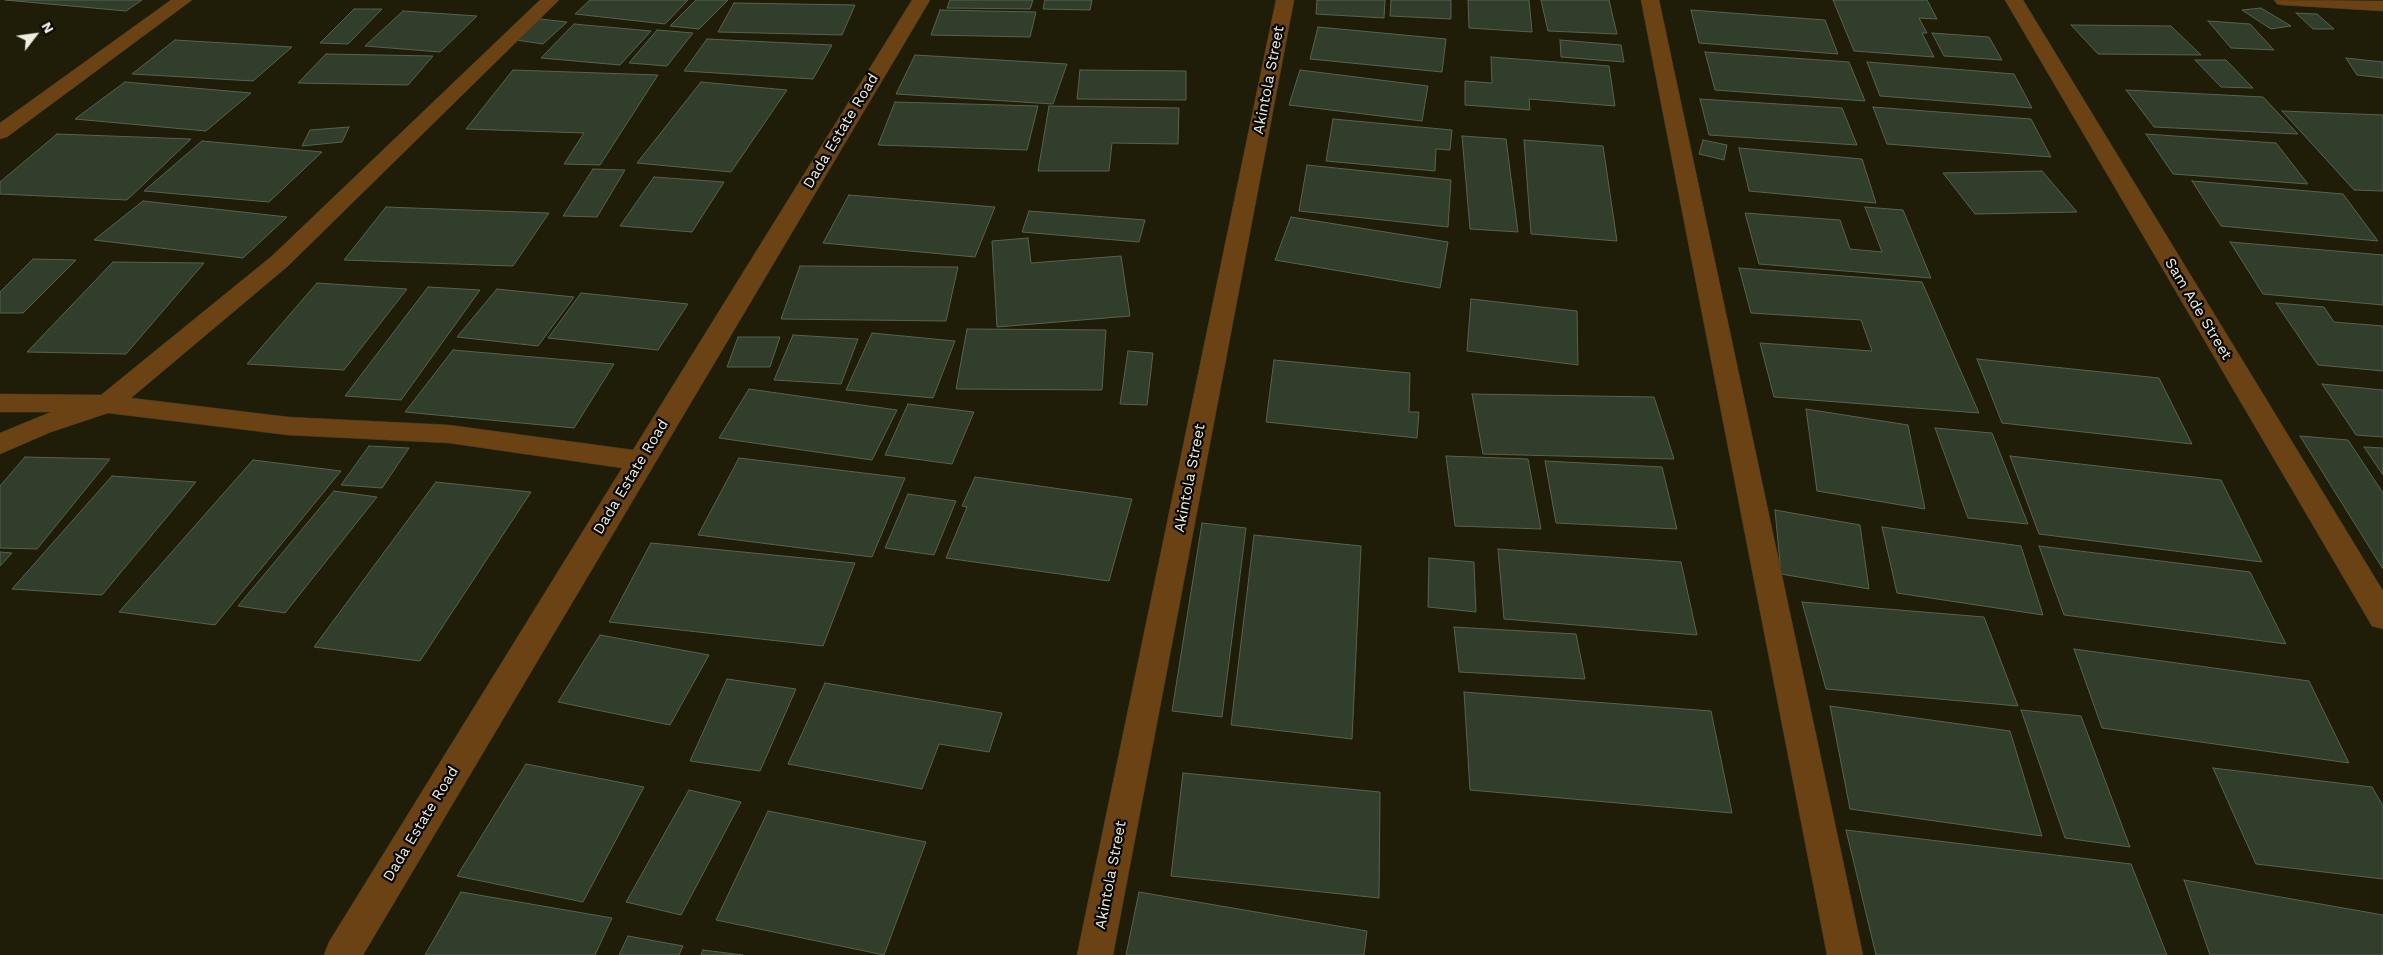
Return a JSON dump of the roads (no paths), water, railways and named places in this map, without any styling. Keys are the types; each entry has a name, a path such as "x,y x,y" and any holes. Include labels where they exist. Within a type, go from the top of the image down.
{"street":[{"path":"0,133 183,0"},
{"path":"0,444 42,425 107,404 280,261 550,0"},
{"name":"Dada Estate Road","path":"342,955 921,0"},
{"name":"Akintola Street","path":"1095,955 1285,0"},
{"path":"1650,0 1845,955"},
{"name":"Sam Ade Street","path":"2014,0 2383,618"},
{"path":"2283,0 2383,6"},
{"path":"0,403 107,404 288,426 449,434 640,461"}]}
